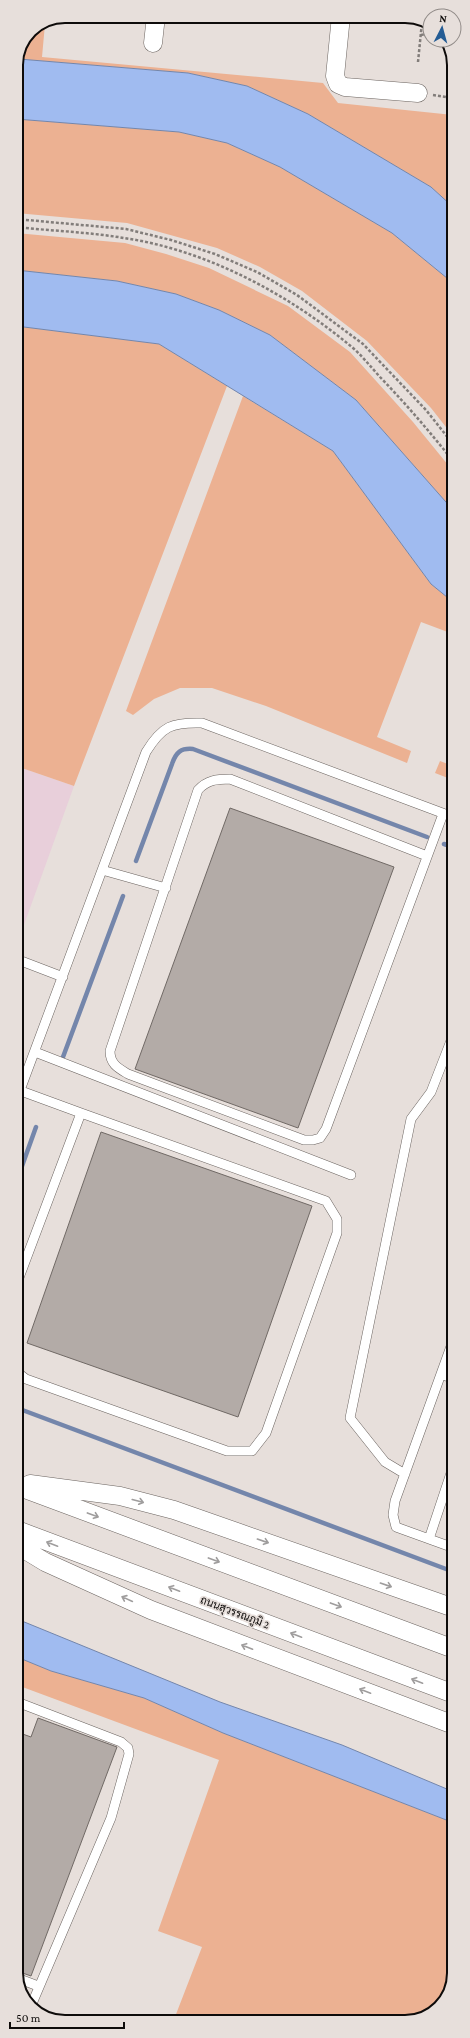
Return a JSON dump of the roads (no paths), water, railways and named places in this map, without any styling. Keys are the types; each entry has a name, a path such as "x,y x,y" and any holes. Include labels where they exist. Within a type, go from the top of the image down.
{"street":[{"path":"153,43 155,23"},
{"path":"340,23 335,76 338,84 345,87 418,93"},
{"path":"23,1484 120,1496 168,1508 447,1606"},
{"path":"23,1488 447,1646"},
{"name":"ถนนสุวรรณภูมิ 2","path":"23,1532 447,1691"},
{"path":"23,1549 45,1562 151,1610 447,1722"}],"lane":[{"path":"23,1082 146,752 154,738 166,728 183,722 202,723 447,815"},
{"path":"427,856 230,779 217,779 205,783 198,790 110,1051 110,1059 116,1067 128,1074 304,1140 320,1138 326,1129 421,877 427,856 443,814"},
{"path":"102,870 166,888"},
{"path":"23,962 63,977"},
{"path":"405,1474 385,1462 350,1418 411,1119 431,1092 447,1051"},
{"path":"35,1052 351,1175"},
{"path":"23,1091 326,1201 337,1219 337,1233 266,1433 252,1450 227,1451 23,1377"},
{"path":"23,1267 81,1113"},
{"path":"447,1357 395,1500 393,1515 396,1527 447,1545"},
{"path":"441,1374 447,1376"},
{"path":"429,1539 447,1485"},
{"path":"23,1704 121,1742 128,1748 128,1754 111,1818 33,2000"},
{"path":"24,1981 38,1986"}],"water":[{"path":"24,59 188,73 247,86 308,114 431,187 447,202 447,278 392,233 280,167 227,143 179,132 23,120"},
{"path":"23,271 117,281 176,294 219,310 270,335 356,400 447,503 447,597 431,584 333,451 159,344 23,327"},
{"path":"23,1621 220,1702 342,1745 447,1789 447,1820 223,1733 144,1698 51,1671 23,1659"}],"waterway":[{"path":"136,861 174,760 177,754 185,749 193,749 427,837"},
{"path":"63,1057 123,896"},
{"path":"23,1163 36,1127"},
{"path":"23,1410 447,1569"}]}
